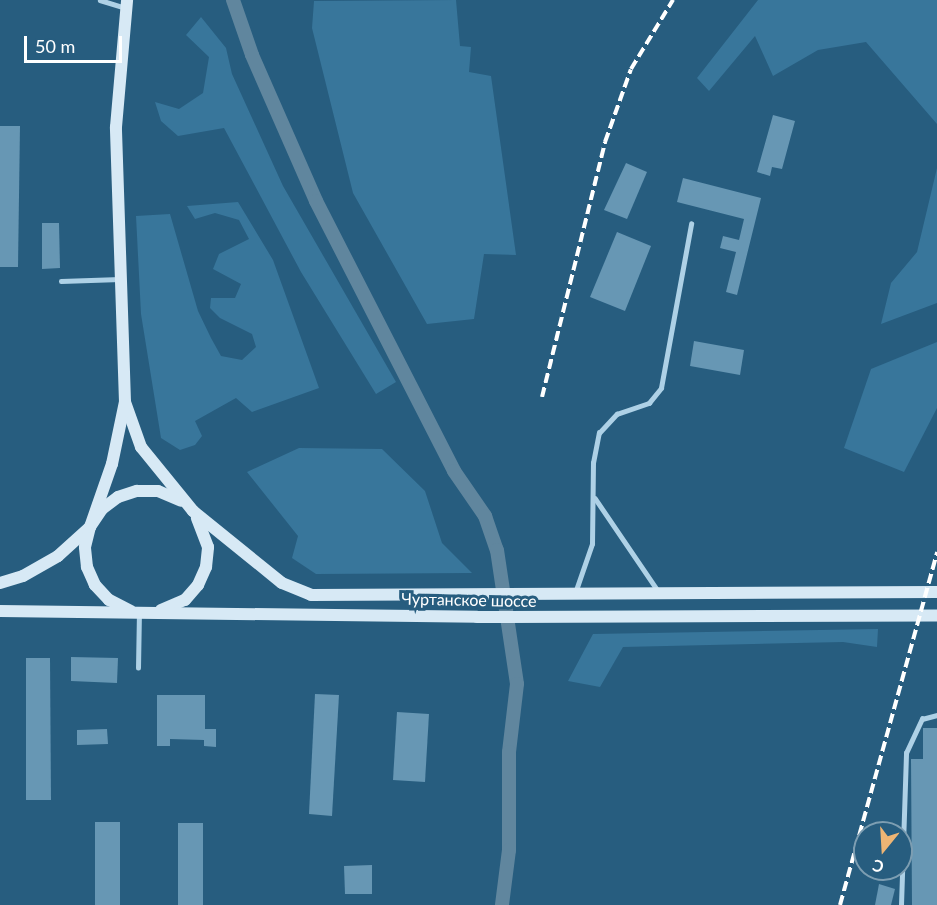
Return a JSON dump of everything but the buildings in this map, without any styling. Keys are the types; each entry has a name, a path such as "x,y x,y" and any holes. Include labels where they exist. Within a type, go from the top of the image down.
{"street":[{"path":"0,583 23,576 58,556 90,526 110,503 138,490 158,491 177,498 193,511 204,528 208,547 206,567 198,585 185,600 167,609 143,613 110,600 96,585 87,567 85,546 90,526 112,464 125,402 116,127 126,4"},
{"name":"Чуртанское шоссе","path":"125,402 141,447 193,511 282,583 311,595 662,596 937,591"},
{"name":"Чуртанское шоссе","path":"0,611 542,618 937,615"}],"lane":[{"path":"100,0 126,4"},
{"path":"574,595 592,544 595,498 593,463 599,433 617,414 649,403 661,388 691,224"},
{"path":"61,281 120,279"},
{"path":"595,498 662,596"},
{"path":"138,668 143,613"},
{"path":"901,905 906,753 922,719 937,715"}],"shaded area":[{"path":"456,0 460,46 471,47 469,72 491,76 516,255 484,254 474,319 427,324 353,193 312,28 314,1"},
{"path":"758,0 937,0 937,124 866,42 818,50 773,76 755,36 709,91 697,78"},
{"path":"201,17 226,48 232,74 283,186 396,382 376,394 301,272 224,128 178,136 161,121 155,102 179,109 203,93 209,57 186,35"},
{"path":"937,168 937,303 881,324 891,283 917,252"},
{"path":"238,202 273,260 319,388 252,412 236,398 195,421 202,436 195,445 180,450 161,438 141,314 136,216 170,214 198,311 211,338 221,356 242,360 256,347 252,334 220,318 210,308 211,298 235,298 241,284 213,269 219,254 249,239 239,220 215,213 195,219 187,206"},
{"path":"937,342 937,408 904,472 844,448 871,369"},
{"path":"299,448 382,449 425,491 442,543 472,573 316,574 292,558 298,536 247,472"},
{"path":"878,629 877,647 843,642 623,647 600,687 568,681 593,634"}],"waterway":[{"path":"233,0 252,55 316,201 454,471 485,516 497,550 517,684 509,752 509,850 502,905"}],"railway":[{"path":"542,397 605,142 631,69 673,0"},
{"path":"840,905 937,552"}]}
